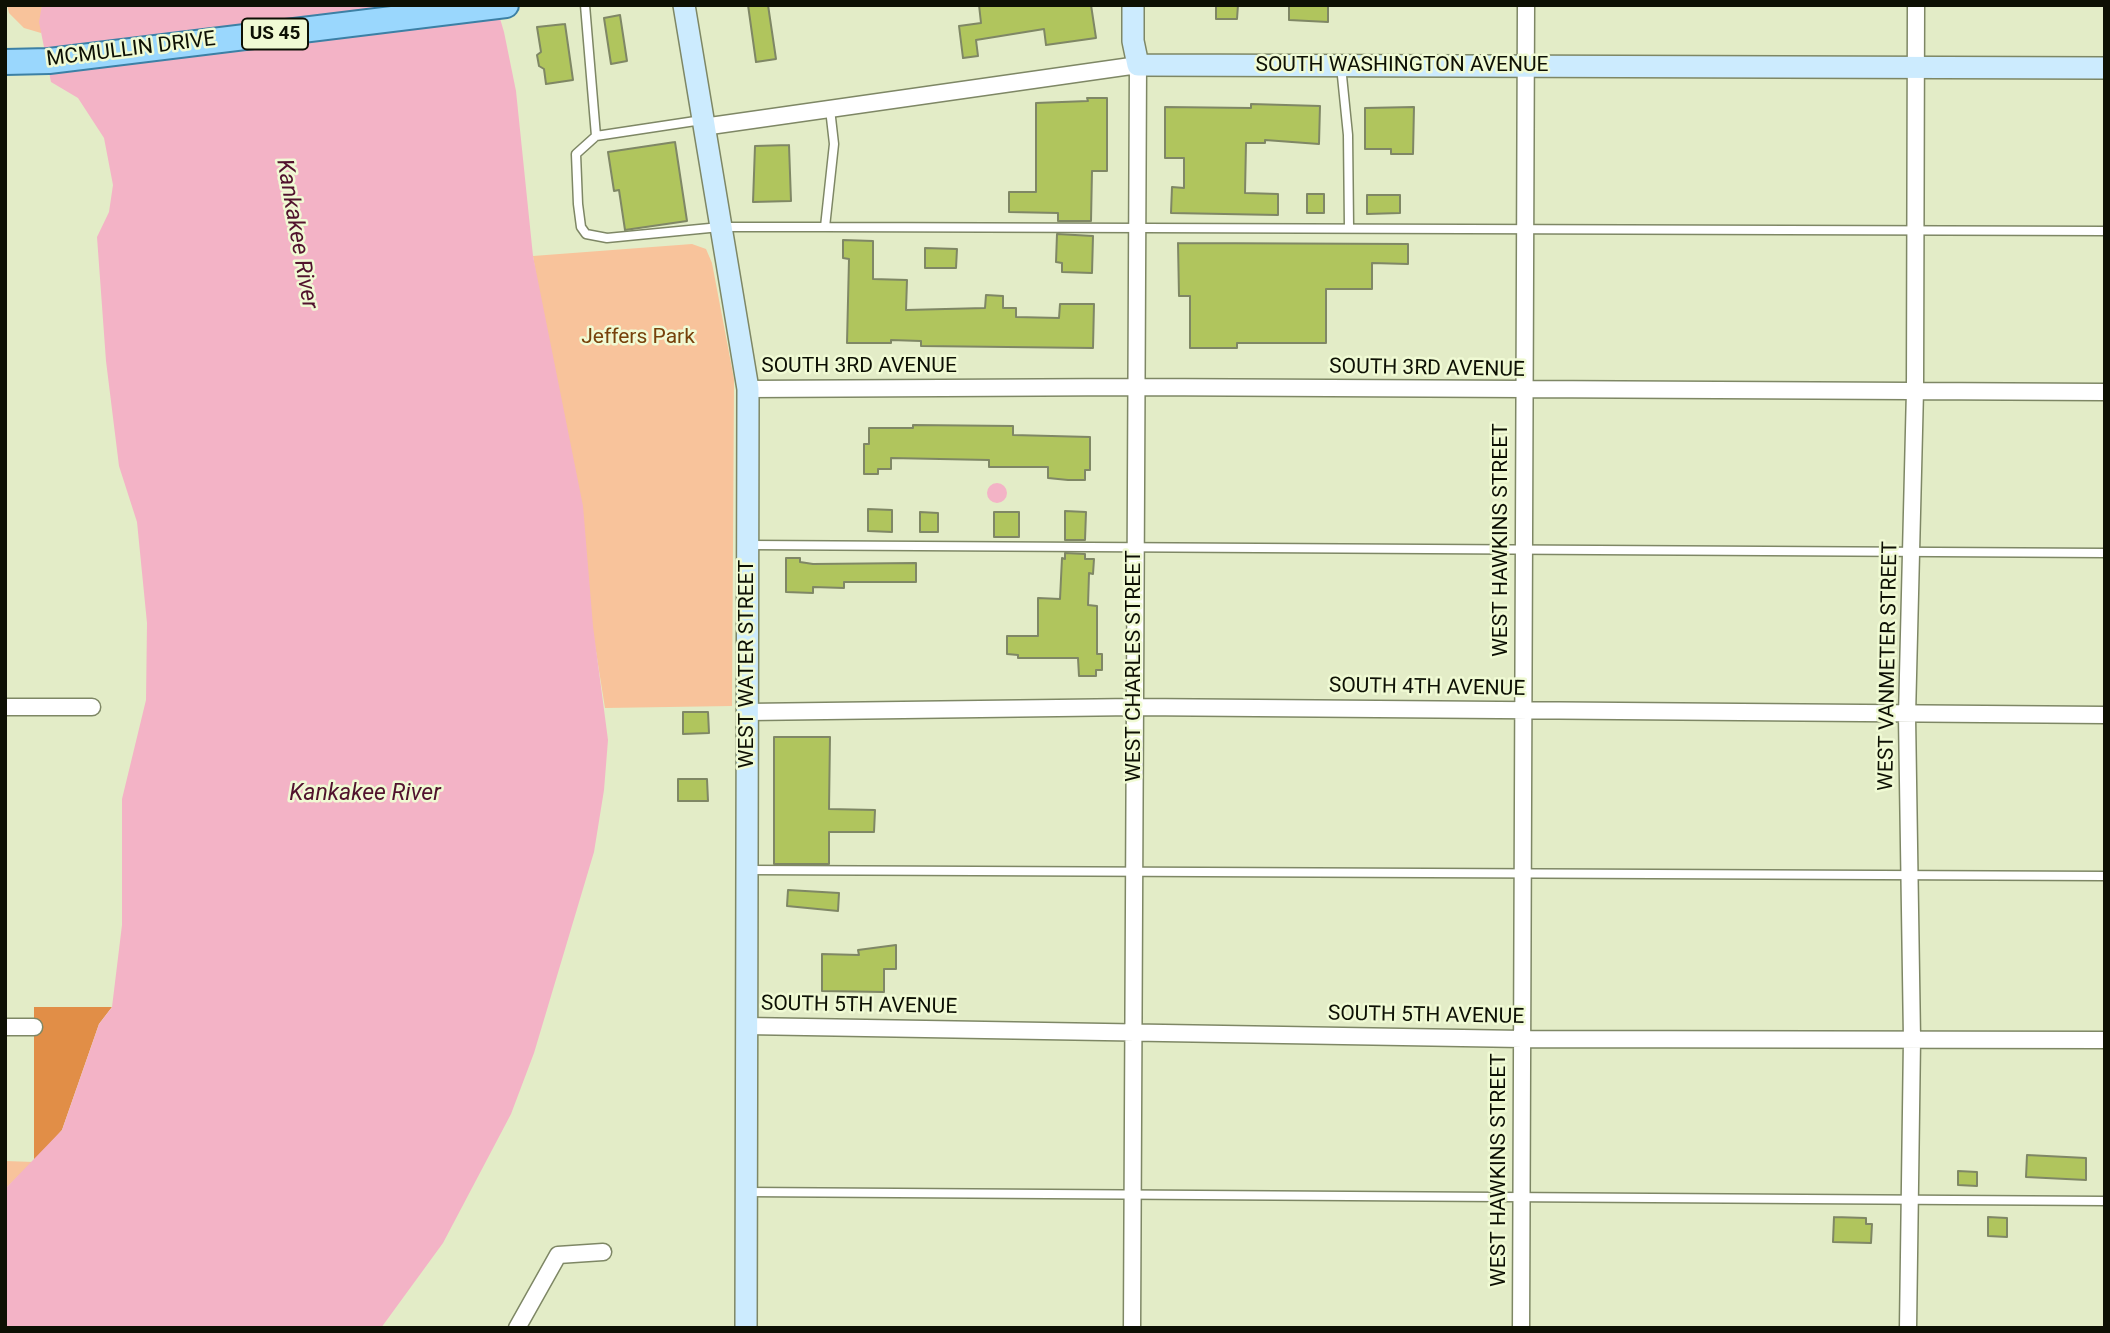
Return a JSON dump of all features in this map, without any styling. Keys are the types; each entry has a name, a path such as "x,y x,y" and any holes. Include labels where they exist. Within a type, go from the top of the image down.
{"main road":[{"name":"MCMULLIN DRIVE","path":"5,62 49,61 506,5"},
{"name":"WEST WATER STREET","path":"684,5 748,388 746,1328"},
{"name":"WEST CHARLES STREET","path":"1133,5 1133,41 1138,65"},
{"name":"SOUTH WASHINGTON AVENUE","path":"1138,65 2105,68"}],"street":[{"name":"WEST HAWKINS STREET","path":"1521,1328 1526,5"},
{"name":"WEST VANMETER STREET","path":"1908,1328 1912,1039 1907,716 1915,390 1916,5"},
{"name":"SOUTH WASHINGTON AVENUE","path":"702,123 830,109 1138,65"},
{"name":"WEST CHARLES STREET","path":"1132,1328 1138,65"},
{"name":"SOUTH 3RD AVENUE","path":"748,388 1136,387 2105,392"},
{"path":"5,707 92,707"},
{"name":"SOUTH 4TH AVENUE","path":"748,712 1135,707 1907,716 2105,715"},
{"name":"SOUTH 5TH AVENUE","path":"746,1026 1522,1039 2105,1040"},
{"path":"5,1027 34,1027"},
{"path":"517,1328 558,1255 603,1252"}],"lane":[{"path":"585,5 596,136"},
{"path":"1341,66 1348,135 1349,227"},
{"path":"825,227 834,144 830,109"},
{"path":"702,123 596,136 576,154 578,204 581,227 586,234 607,239 720,227 2105,230"},
{"path":"748,545 2105,553"},
{"path":"748,870 2105,876"},
{"path":"746,1192 2105,1201"}],"green space":[{"path":"7,5 42,5 41,33 24,28 9,13"},
{"name":"Jeffers Park","path":"692,244 706,249 712,263 734,379 732,706 605,708 533,256"},
{"path":"5,1161 34,1162 5,1189"}],"shaded area":[{"path":"34,1007 112,1007 99,1024 62,1130 34,1162"}],"water":[{"name":"Kankakee River","path":"42,5 496,5 504,32 516,91 533,256 583,506 593,626 608,740 604,790 594,852 534,1053 511,1114 443,1243 381,1328 5,1328 5,1189 62,1130 99,1024 112,1007 122,925 122,799 146,700 147,623 137,522 119,466 106,361 97,237 109,212 113,185 104,138 78,98 51,82 39,22"},
{"path":"997,483 1004,486 1007,493 1004,500 997,503 990,500 987,493 990,486"}],"building":[{"path":"748,5 768,5 776,59 756,62"},
{"path":"979,5 1091,5 1096,38 1046,45 1044,29 976,40 978,56 963,58 959,26 981,23"},
{"path":"1216,5 1238,5 1237,19 1216,19"},
{"path":"1289,5 1328,5 1328,22 1289,20"},
{"path":"620,15 627,61 611,64 604,18"},
{"path":"565,24 573,80 546,84 544,69 539,66 537,55 541,52 537,27"},
{"path":"1087,98 1107,98 1107,171 1092,171 1091,221 1058,221 1058,213 1009,212 1009,192 1036,192 1036,103 1088,101"},
{"path":"1251,104 1320,106 1319,144 1265,140 1265,143 1246,143 1245,193 1278,194 1278,215 1171,213 1172,187 1184,188 1184,158 1165,158 1165,107 1251,108"},
{"path":"1414,107 1413,154 1391,154 1391,149 1365,149 1365,108"},
{"path":"675,142 687,221 625,230 619,190 614,191 608,152"},
{"path":"789,145 791,201 753,202 755,146"},
{"path":"1307,194 1324,194 1324,213 1307,213"},
{"path":"1367,195 1400,195 1400,213 1367,214"},
{"path":"1057,234 1093,236 1092,273 1062,272 1062,263 1056,262"},
{"path":"843,240 873,241 873,279 907,280 906,310 985,308 986,295 1003,296 1003,308 1016,308 1016,317 1059,318 1060,304 1094,304 1093,348 921,346 921,341 891,340 891,343 847,343 849,259 843,258"},
{"path":"1178,243 1408,244 1408,264 1372,263 1372,289 1326,289 1326,343 1237,343 1237,348 1190,348 1190,296 1179,296"},
{"path":"925,248 957,249 956,268 925,268"},
{"path":"913,425 1013,426 1013,435 1090,437 1090,470 1085,470 1085,480 1068,480 1048,478 1048,467 989,467 989,460 891,458 891,469 878,469 878,474 864,474 864,444 869,444 869,428 913,428"},
{"path":"868,509 892,510 892,532 868,531"},
{"path":"1065,511 1086,512 1085,540 1065,540"},
{"path":"920,512 938,513 938,532 920,532"},
{"path":"994,512 1019,512 1019,537 994,537"},
{"path":"1065,553 1085,554 1085,559 1094,559 1093,574 1089,573 1088,605 1097,606 1097,654 1102,654 1102,670 1096,670 1096,676 1079,676 1078,658 1018,658 1018,655 1007,654 1007,636 1038,636 1038,598 1060,599 1062,558 1065,559"},
{"path":"786,558 800,558 800,562 813,564 916,563 916,582 844,582 844,588 813,587 813,593 786,592"},
{"path":"683,712 708,712 709,733 683,734"},
{"path":"774,737 830,737 829,809 875,810 874,832 829,832 829,864 774,864"},
{"path":"678,779 707,779 708,801 678,801"},
{"path":"788,890 839,893 838,911 787,906"},
{"path":"896,945 896,969 884,969 884,992 822,991 822,954 859,955 858,950"},
{"path":"2027,1155 2086,1158 2086,1180 2026,1177"},
{"path":"1958,1171 1977,1172 1977,1186 1958,1185"},
{"path":"1834,1217 1866,1218 1866,1224 1872,1224 1871,1243 1833,1242"},
{"path":"1988,1217 2007,1218 2007,1237 1988,1236"}]}
